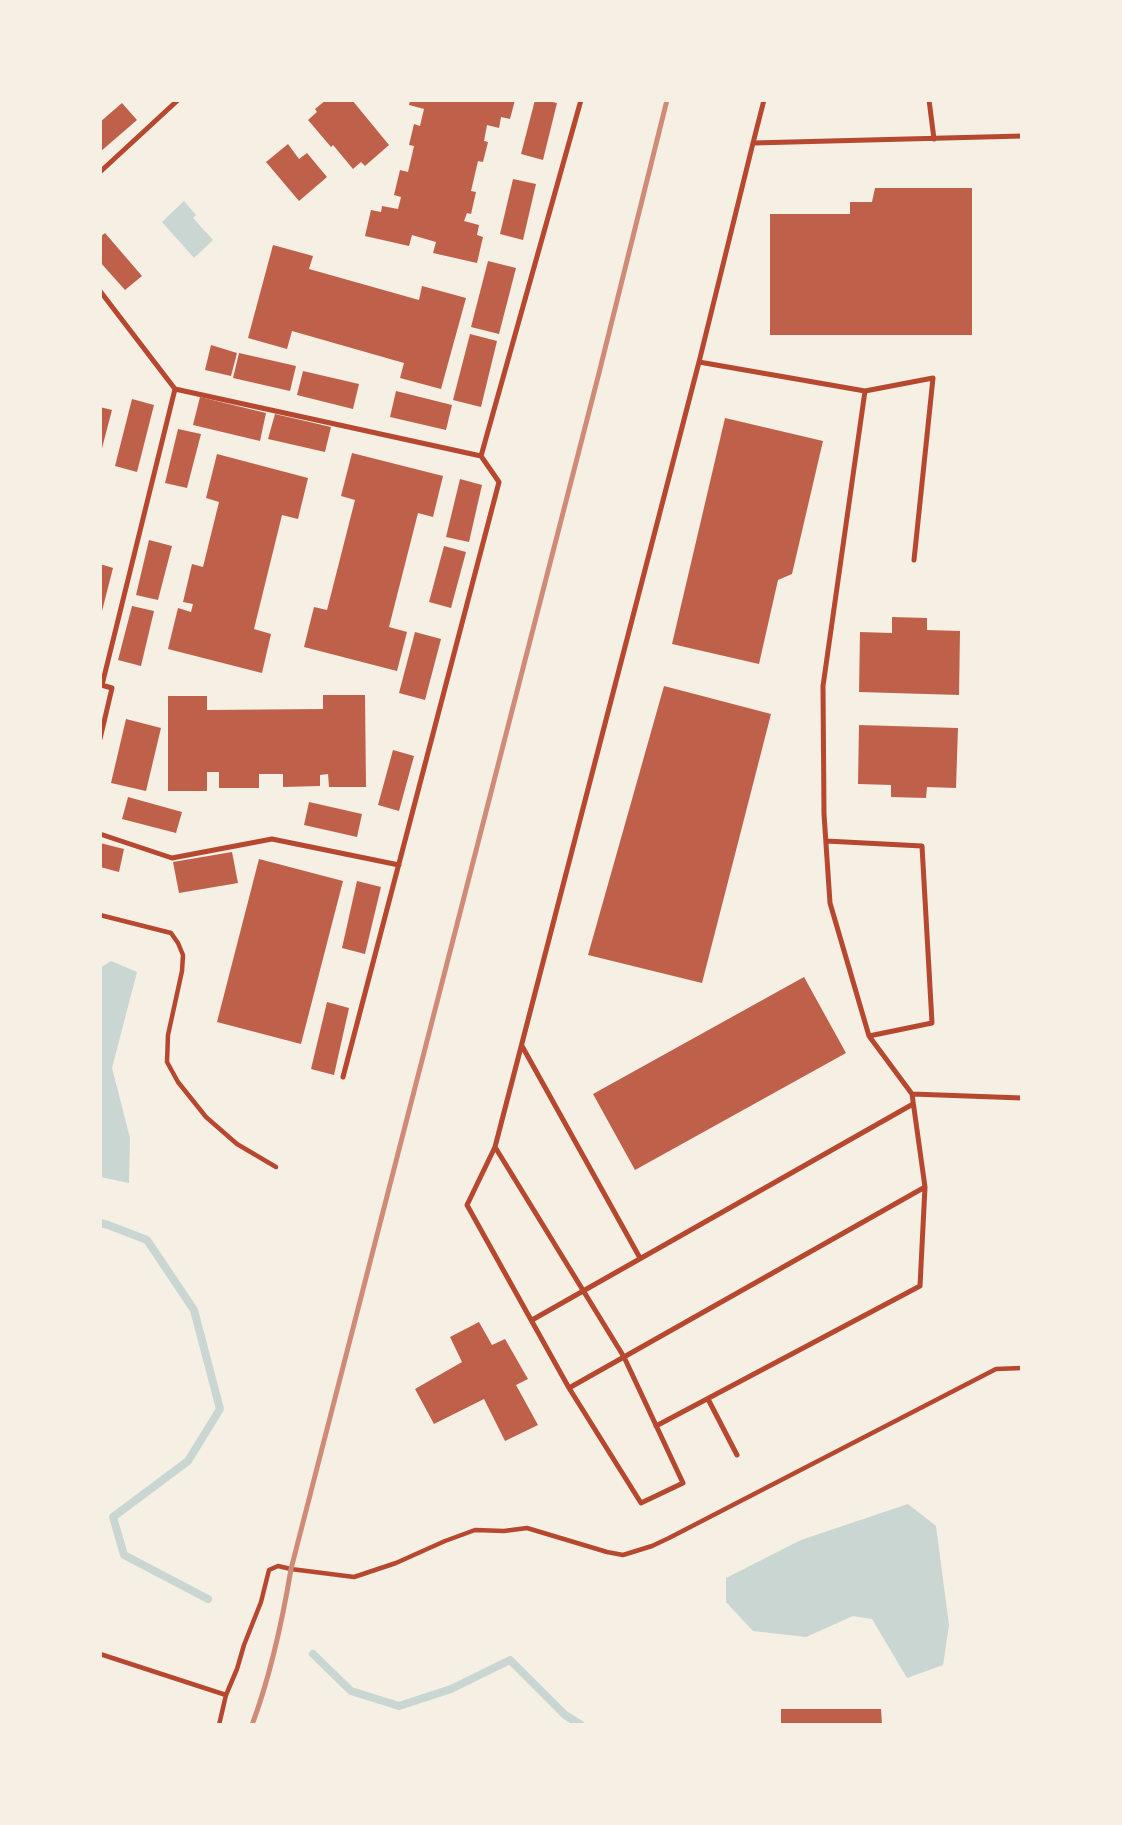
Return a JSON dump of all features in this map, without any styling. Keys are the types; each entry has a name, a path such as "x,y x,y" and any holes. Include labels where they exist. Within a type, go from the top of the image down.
{"lane":[{"path":"100,172 178,100"},
{"path":"481,456 581,100"},
{"path":"495,1147 624,1357 683,1483 641,1503 569,1388 467,1205 495,1147 699,362 764,100"},
{"path":"929,100 934,138"},
{"path":"753,143 1022,136"},
{"path":"100,291 175,389 481,456 499,482 343,1077"},
{"path":"699,362 865,391 933,378 914,560"},
{"path":"100,739 112,688 101,684 175,389"},
{"path":"656,1426 920,1286 925,1186 912,1094 869,1036 830,902 824,814 823,686 865,391"},
{"path":"100,834 172,858 272,839 398,865"},
{"path":"826,841 922,846 932,1023 869,1036"},
{"path":"522,1046 640,1258"},
{"path":"912,1094 1022,1098"},
{"path":"532,1320 913,1104"},
{"path":"569,1388 925,1186"},
{"path":"708,1399 737,1455"}],"path":[{"path":"100,915 171,933 178,943 183,955 182,971 168,1035 167,1062 178,1082 206,1117 237,1144 276,1167"},
{"path":"219,1725 226,1695 261,1602"},
{"path":"100,1654 226,1695"}],"shaded area":[{"path":"184,201 196,215 193,218 213,240 194,258 162,222"},
{"path":"111,961 137,972 112,1068 130,1138 129,1183 100,1177 100,968"},
{"path":"908,1504 936,1526 949,1625 943,1665 907,1678 872,1619 853,1616 806,1637 753,1631 726,1602 726,1578 801,1540"}],"building":[{"path":"326,100 352,100 389,145 365,166 361,162 353,169 308,120 317,112 315,109"},
{"path":"410,100 515,100 510,119 501,117 499,128 487,125 484,141 488,142 483,162 478,161 471,191 476,192 471,214 467,213 464,221 479,225 477,235 483,237 477,263 433,253 436,242 412,235 409,246 365,236 371,210 381,212 382,206 398,209 401,197 394,195 400,170 408,172 414,146 409,145 414,124 420,126 424,109 409,105"},
{"path":"535,100 557,103 543,160 521,154"},
{"path":"122,103 137,120 100,152 100,122"},
{"path":"288,144 299,159 307,153 327,177 299,201 266,162"},
{"path":"513,179 536,184 523,240 500,234"},
{"path":"875,188 972,188 972,335 770,335 770,214 850,214 850,202 872,202"},
{"path":"105,233 142,276 125,290 100,262 100,237"},
{"path":"273,245 313,256 309,269 419,300 422,286 466,298 441,389 400,378 404,363 292,331 287,349 248,338"},
{"path":"488,261 516,268 499,334 471,327"},
{"path":"470,334 497,341 481,407 453,400"},
{"path":"211,345 237,353 231,376 205,370"},
{"path":"239,353 296,366 290,391 233,378"},
{"path":"303,371 359,384 353,409 297,395"},
{"path":"396,391 452,405 446,430 390,417"},
{"path":"200,397 266,413 260,441 193,425"},
{"path":"132,399 154,405 137,472 115,466"},
{"path":"100,407 112,410 101,452 100,452"},
{"path":"275,414 331,427 325,452 268,439"},
{"path":"725,418 823,441 792,574 778,580 759,664 672,644"},
{"path":"178,429 201,434 187,488 165,483"},
{"path":"352,453 443,476 433,517 418,513 389,627 407,632 397,671 304,647 314,607 327,610 355,500 341,496"},
{"path":"217,454 308,478 298,519 282,515 254,629 271,634 262,673 168,649 178,608 191,612 193,604 183,602 192,564 203,567 219,502 206,498"},
{"path":"460,479 482,485 469,542 446,537"},
{"path":"149,540 172,546 158,600 136,595"},
{"path":"444,546 466,552 451,608 429,602"},
{"path":"100,564 113,568 101,615 100,615"},
{"path":"132,606 154,611 141,666 118,660"},
{"path":"892,617 927,618 927,630 960,631 959,695 859,692 860,632 892,633"},
{"path":"415,632 441,639 425,700 399,693"},
{"path":"664,686 771,714 702,983 588,955"},
{"path":"323,695 365,695 366,787 329,787 328,774 320,775 320,786 283,787 283,774 259,774 259,788 219,788 219,772 207,772 207,791 168,791 168,696 207,696 207,710 323,709"},
{"path":"126,719 161,728 146,791 111,783"},
{"path":"859,725 958,728 956,788 927,787 926,798 891,797 891,785 858,784"},
{"path":"393,750 414,756 399,811 378,805"},
{"path":"128,797 182,812 176,833 122,819"},
{"path":"309,802 362,814 357,837 304,825"},
{"path":"100,843 124,849 119,872 100,867"},
{"path":"232,852 238,883 179,893 173,862"},
{"path":"259,859 343,881 301,1044 217,1022"},
{"path":"357,881 381,887 365,954 342,948"},
{"path":"804,977 846,1053 635,1170 593,1094"},
{"path":"327,1002 349,1008 334,1075 311,1069"},
{"path":"479,1322 492,1345 505,1339 528,1379 516,1385 538,1425 505,1441 484,1399 434,1424 415,1389 462,1362 450,1337"},
{"path":"781,1709 881,1709 882,1725 781,1725"}],"waterway":[{"path":"100,1223 147,1240 194,1310 220,1409 188,1461 113,1517 124,1555 208,1599"},
{"path":"313,1654 351,1691 399,1706 451,1689 510,1660 565,1715 581,1725"}],"railway":[{"path":"252,1725 280,1629 291,1569 667,100"}]}
